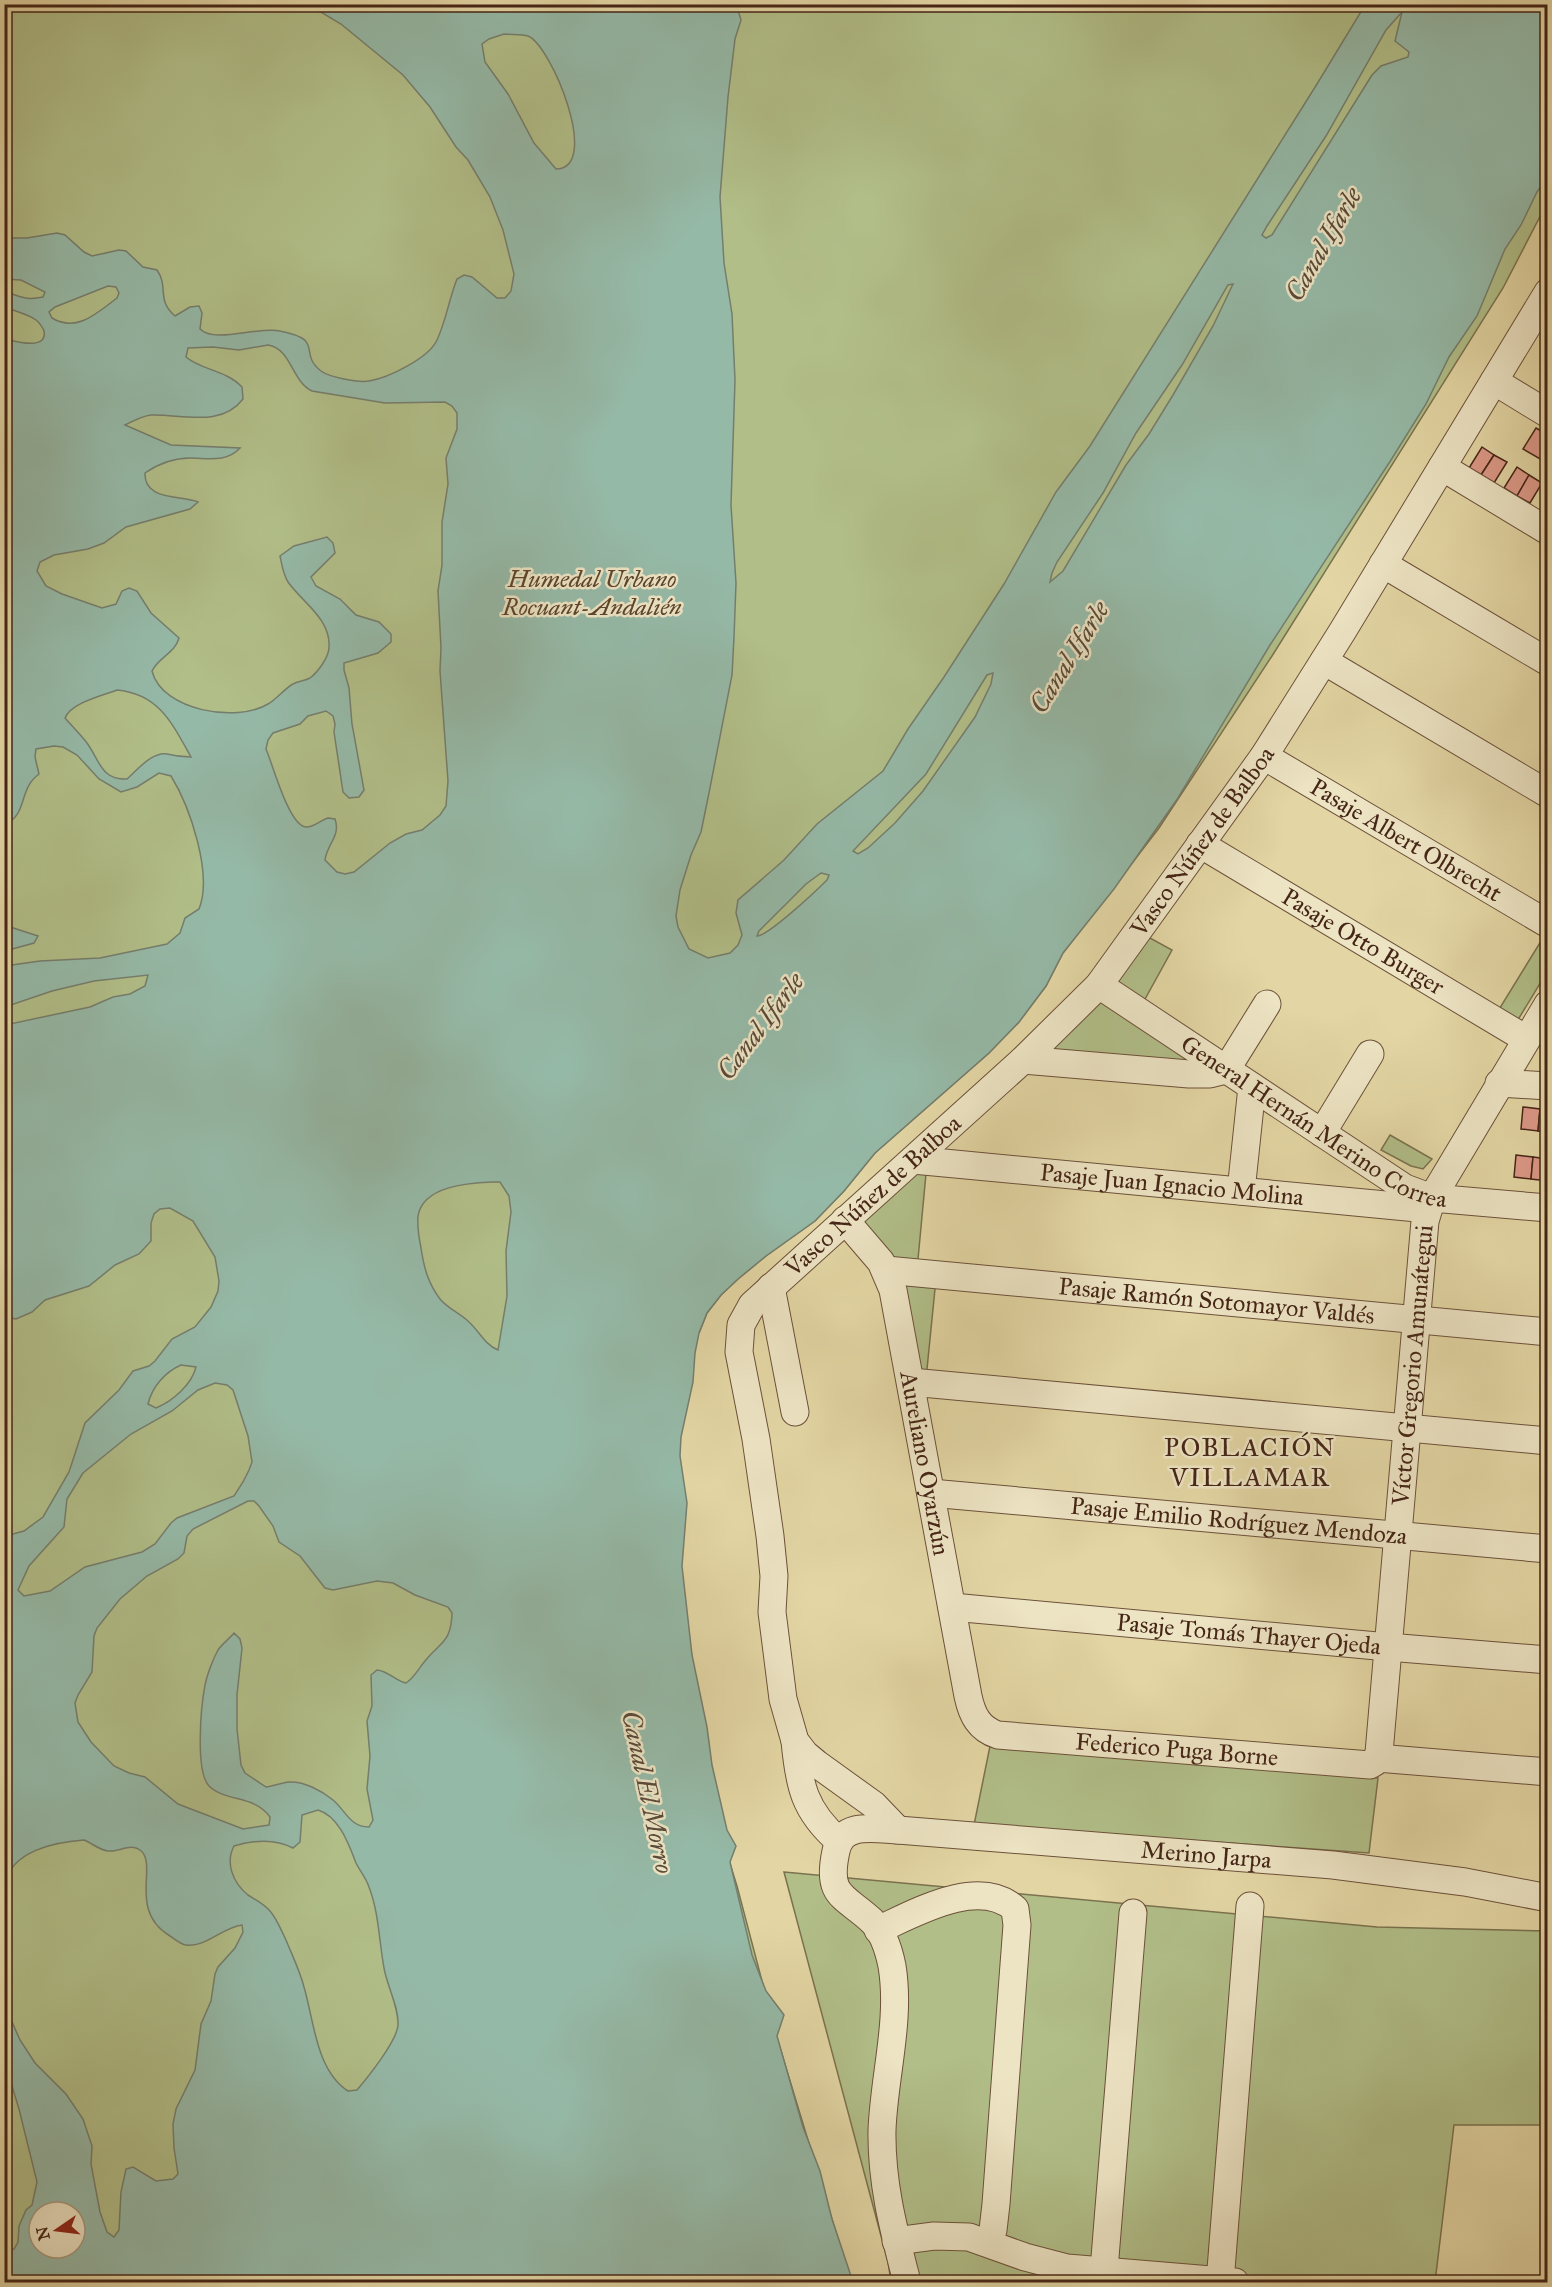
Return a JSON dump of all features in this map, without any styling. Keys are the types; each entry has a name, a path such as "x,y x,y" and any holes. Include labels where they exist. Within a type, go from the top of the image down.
{"street":[{"name":"Vasco Núñez de Balboa","path":"762,1296 1023,1060 1099,985 1264,756 1546,300"},
{"path":"1494,381 1548,414"},
{"path":"1442,467 1548,531"},
{"path":"1383,564 1548,662"},
{"path":"1324,661 1548,794"},
{"name":"Pasaje Albert Olbrecht","path":"1264,756 1548,924"},
{"name":"Pasaje Otto Burger","path":"1200,844 1526,1039"},
{"name":"General Hernán Merino Correa","path":"1099,985 1430,1203 1548,1208"},
{"path":"1023,1060 1210,1074 1226,1070 1267,1004"},
{"name":"Víctor Gregorio Amunátegui","path":"1377,1758 1424,1231 1430,1203 1499,1083 1548,1004"},
{"path":"1322,1133 1370,1054"},
{"path":"1499,1083 1548,1086"},
{"path":"1241,1191 1252,1087"},
{"name":"Pasaje Juan Ignacio Molina","path":"913,1160 1241,1191 1430,1203"},
{"name":"Aureliano Oyarzún","path":"845,1220 886,1270 893,1290 970,1707 978,1722"},
{"name":"Pasaje Ramón Sotomayor Valdés","path":"886,1270 1548,1332"},
{"path":"762,1296 795,1412"},
{"path":"762,1296 741,1325 739,1352 756,1439 770,1536 774,1576 772,1612 783,1699 795,1740 798,1773 804,1795 819,1822 839,1841 833,1868 836,1889 845,1901 872,1921 890,1954 895,1995 882,2127 882,2155 885,2193 907,2283"},
{"path":"911,1382 1548,1441"},
{"name":"Pasaje Emilio Rodríguez Mendoza","path":"931,1493 1548,1550"},
{"name":"Pasaje Tomás Thayer Ojeda","path":"952,1607 1548,1660"},
{"name":"Federico Puga Borne","path":"978,1722 991,1733 1005,1736 1364,1766 1370,1765 1377,1758 1548,1772"},
{"path":"795,1740 811,1759 874,1805 898,1830"},
{"name":"Merino Jarpa","path":"839,1841 851,1831 865,1828 898,1830 1333,1865 1465,1882 1548,1898"},
{"path":"878,1930 933,1903 967,1897 991,1898 1007,1902 1015,1909 1017,1925 996,2204 989,2242"},
{"path":"896,2241 951,2235 969,2237 989,2242 1049,2265 1086,2271 1104,2277 1225,2282 1250,1906"},
{"path":"1104,2277 1133,1912"}],"green space":[{"name":"Humedal Urbano Rocuant-Andalién","path":"4,5 1547,5 1547,203 1503,288 1272,656 1159,828 1063,953 1046,986 1019,1022 989,1053 875,1153 844,1191 815,1221 766,1256 721,1295 707,1313 699,1333 695,1299 675,1453 677,1606 707,1790 737,1886 777,2038 838,2239 5,2282"},
{"path":"1139,932 1172,950 1139,1010 1101,984"},
{"path":"1546,933 1547,972 1516,1023 1498,1011"},
{"path":"1099,987 1222,1069 1027,1059"},
{"path":"1390,1135 1432,1159 1423,1169 1411,1166 1381,1150"},
{"path":"927,1163 917,1270 887,1268 847,1220"},
{"path":"936,1279 926,1379 913,1378 895,1282"},
{"path":"990,1746 1378,1778 1369,1853 974,1825"},
{"path":"784,1872 1377,1927 1547,1931 1547,2125 1454,2125 1435,2282 891,2282 888,2262"}],"water":[{"name":"Humedal Urbano Rocuant-Andalién","path":"309,5 732,5 738,10 741,20 735,39 728,97 720,197 724,263 732,314 735,380 731,505 736,583 732,675 701,832 680,890 676,916 678,927 689,949 708,958 730,953 738,945 742,935 736,913 738,900 784,860 817,824 883,771 908,729 1004,584 1056,492 1090,446 1365,5 1547,5 1547,178 1505,249 1477,316 1449,357 1426,404 1270,645 1178,798 1114,889 1063,953 1046,986 1019,1022 989,1053 875,1153 844,1191 815,1221 766,1256 721,1295 707,1313 699,1333 693,1382 681,1437 680,1456 687,1503 682,1566 692,1655 707,1727 712,1765 727,1830 736,1846 730,1862 752,1955 766,1991 784,2015 777,2036 803,2127 820,2171 832,2219 853,2282 5,2282 5,2250 14,2249 18,2242 19,2226 27,2209 27,2260 87,2260 87,2200 33,2200 37,2182 19,2109 11,2083 5,2073 5,2006 20,2040 35,2063 66,2094 83,2119 92,2146 91,2164 100,2212 107,2232 114,2237 119,2230 121,2192 126,2169 133,2167 156,2181 173,2179 178,2174 173,2124 176,2109 195,2070 201,2024 211,2001 215,1974 218,1967 235,1948 243,1932 242,1925 193,1945 180,1943 170,1936 157,1925 150,1914 147,1901 145,1857 140,1850 133,1847 108,1851 84,1840 48,1846 36,1850 16,1863 5,1884 5,1536 24,1531 43,1517 69,1472 85,1423 119,1390 133,1371 149,1366 172,1339 195,1327 211,1307 218,1291 219,1281 215,1257 193,1221 170,1208 160,1209 154,1214 151,1223 151,1241 139,1254 115,1265 89,1286 45,1300 32,1312 16,1319 5,1317 5,1025 90,1007 113,997 130,994 145,986 148,975 94,981 52,991 5,1007 5,966 40,961 100,958 167,944 180,933 185,918 199,909 203,895 203,878 192,822 171,776 159,773 137,787 121,792 99,779 77,755 63,747 36,749 35,757 39,774 28,787 17,814 5,824 5,339 36,343 44,337 44,331 33,318 5,307 5,292 23,298 32,298 43,297 45,292 21,280 5,279 5,238 27,238 57,233 65,235 92,256 119,250 126,251 143,267 157,270 162,282 164,299 175,316 190,307 199,306 202,313 200,329 207,333 226,335 271,330 302,338 309,347 314,364 321,371 337,377 369,381 397,371 417,360 433,347 437,340 457,279 464,275 472,277 497,298 505,298 511,291 514,274 503,230 490,197 468,160 456,147 430,107 403,75 341,24","holes":["1402,12 1395,41 1409,52 1408,57 1381,66 1372,75 1272,235 1266,238 1262,235 1267,226 1326,136 1386,30","504,34 528,36 538,44 549,60 568,106 573,129 574,149 569,163 556,169 534,143 508,94 485,62 482,44","1233,284 1213,326 1173,395 1149,434 1126,465 1063,571 1050,582 1057,562 1103,493 1136,433 1182,365 1228,285","108,286 116,287 119,293 117,298 102,310 78,322 61,322 52,318 49,312 55,307","268,345 276,348 282,352 305,386 312,391 385,403 445,402 457,413 457,429 446,458 448,484 442,522 442,565 438,591 440,671 448,781 446,806 440,815 422,830 406,834 390,843 354,872 345,874 337,872 325,860 335,835 335,819 328,818 306,827 294,817 282,794 266,749 273,733 300,724 308,716 326,711 333,716 335,724 334,732 343,792 349,798 359,797 364,790 344,663 378,653 391,642 391,634 379,622 356,615 340,599 316,586 311,577 335,553 333,543 327,537 294,546 280,556 288,582 321,619 325,628 329,647 325,660 310,678 293,684 268,704 255,710 238,712 202,710 170,696 159,685 152,671 174,648 179,638 151,613 137,591 129,588 122,591 116,604 102,608 46,586 37,571 40,562 54,555 88,549 104,543 126,527 190,509 198,502 157,493 146,482 145,473 166,462 178,459 223,458 240,448 171,445 125,425 151,415 212,417 234,408 243,399 242,387 229,377 186,357 188,348 213,347 239,350","993,673 991,684 975,717 923,791 895,823 868,848 858,854 853,851 926,774 987,675","117,690 144,697 163,712 191,757 161,754 145,762 127,779 106,773 87,743 65,718 73,708 80,704","821,873 829,875 827,880 771,929 757,936 759,931 806,884","500,1182 509,1196 511,1212 506,1251 507,1296 498,1350 493,1348 466,1319 440,1299 430,1281 419,1236 418,1216 428,1198 448,1188","181,1365 196,1367 190,1380 169,1401 156,1408 148,1404 156,1386","215,1383 227,1385 233,1390 248,1436 252,1462 234,1496 177,1518 155,1544 142,1552 85,1567 50,1591 24,1596 18,1590 29,1566 64,1527 67,1499 83,1473 131,1434 172,1411 198,1390","248,1501 254,1501 273,1526 279,1542 300,1556 325,1588 333,1590 377,1581 393,1583 415,1595 448,1607 452,1613 450,1630 444,1641 409,1681 402,1682 377,1670 371,1675 372,1706 367,1721 370,1756 367,1789 373,1820 369,1827 357,1824 333,1800 312,1787 289,1782 266,1787 245,1773 241,1765 237,1729 237,1695 242,1648 240,1639 234,1633 218,1650 206,1681 201,1722 202,1767 209,1786 264,1810 270,1817 269,1825 243,1829 178,1804 145,1777 114,1766 91,1742 78,1722 75,1703 92,1672 94,1636 97,1628 120,1599 147,1576 178,1559 184,1553 187,1536 193,1529","318,1810 332,1818 342,1832 368,1884 377,1917 384,1968 397,2011 398,2025 393,2040 357,2090 348,2091 329,2071 318,2044 300,1975 279,1925 268,1909 238,1885 232,1872 230,1859 234,1846 264,1841 293,1848 300,1842 302,1815"]},
{"path":"4,925 38,936 34,943 5,951"}],"building":[{"path":"1536,428 1548,435 1548,452 1542,460 1523,449"},
{"path":"1482,447 1494,455 1481,475 1469,468"},
{"path":"1494,455 1507,462 1494,483 1481,475"},
{"path":"1517,467 1529,475 1517,496 1504,488"},
{"path":"1529,475 1542,483 1530,503 1517,496"},
{"path":"1523,1107 1540,1109 1538,1131 1521,1129"},
{"path":"1540,1109 1548,1110 1548,1132 1538,1131"},
{"path":"1516,1155 1533,1157 1531,1179 1514,1177"},
{"path":"1533,1157 1548,1159 1548,1181 1531,1179"}],"district":[{"name":"POBLACIÓN VILLAMAR","path":"1250,1462"}],"water label":[{"name":"Canal Ifarle","path":"1323,244"},
{"name":"Canal Ifarle","path":"1069,657"},
{"name":"Canal Ifarle","path":"760,1026"},
{"name":"Canal El Morro","path":"648,1792"}]}
